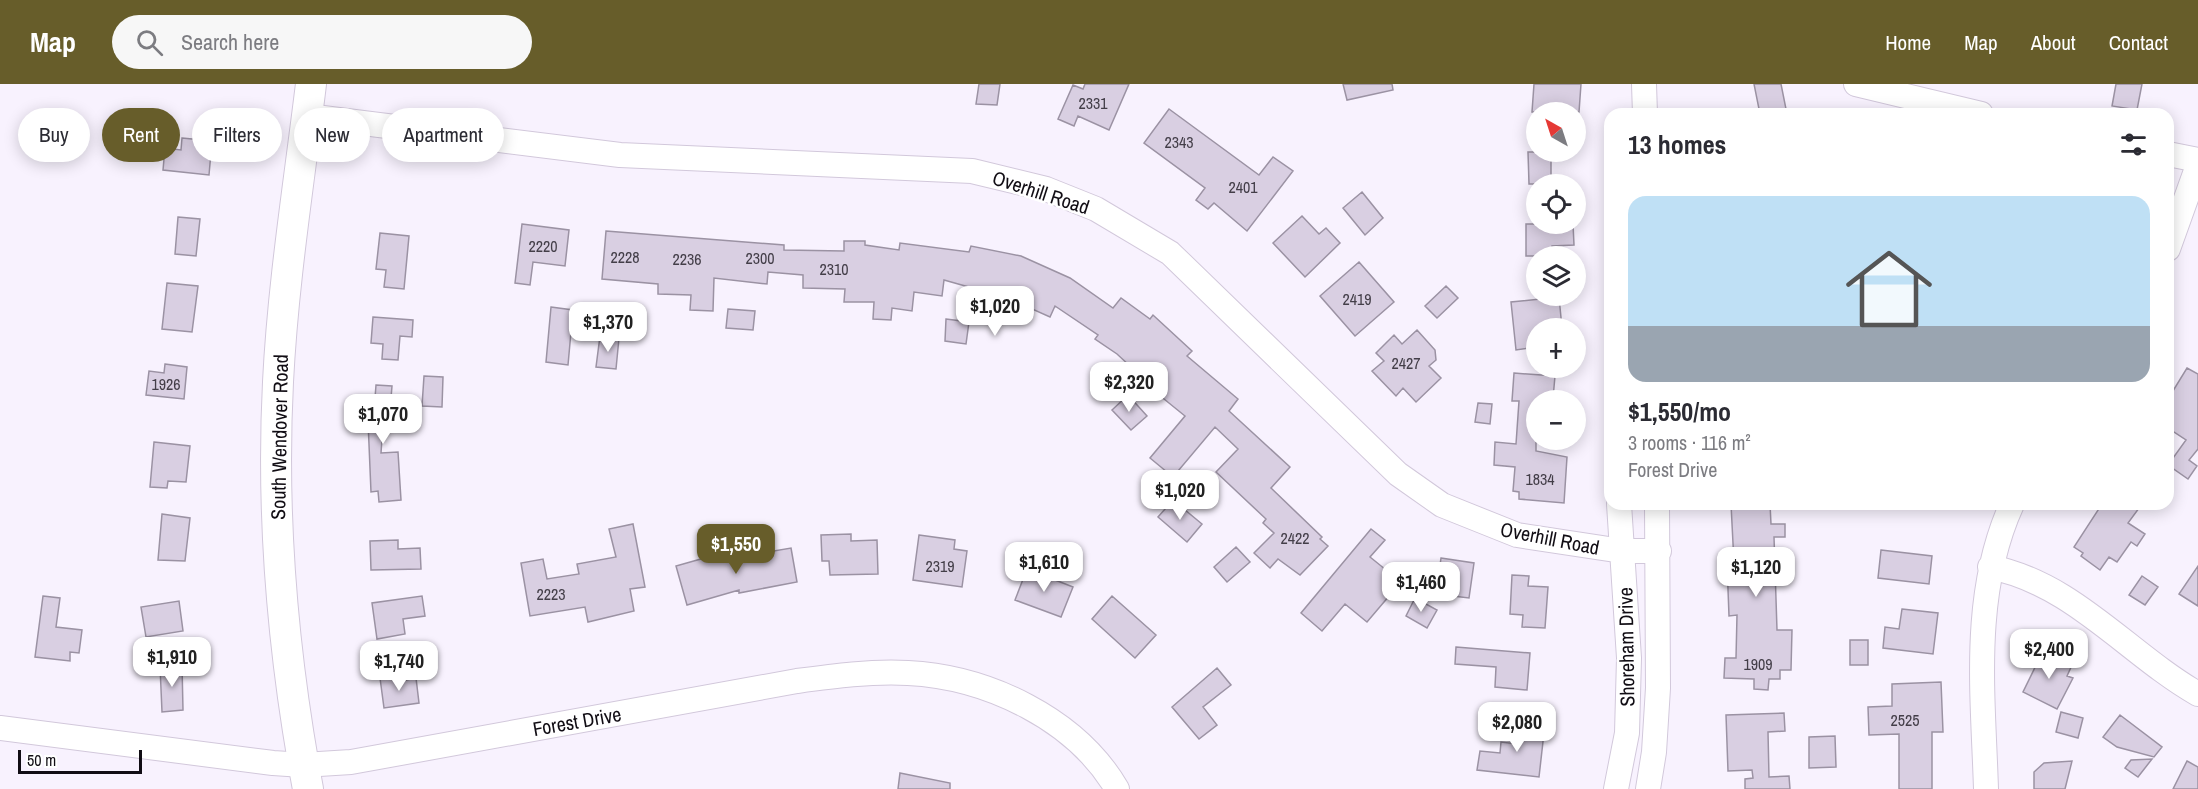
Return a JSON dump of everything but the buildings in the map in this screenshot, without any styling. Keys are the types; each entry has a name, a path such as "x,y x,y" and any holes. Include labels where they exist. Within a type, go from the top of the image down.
{"main road":[{"name":"South Wendover Road","path":"308,108 311,84"},
{"name":"South Wendover Road","path":"302,162 279,370 276,469 281,600 292,698 306,777"}],"street":[{"path":"1644,84 1645,108"},
{"path":"1856,84 1956,108"},
{"name":"Overhill Road","path":"370,124 620,155 972,171 1046,189 1096,209 1170,254 1398,474 1433,500 1462,515 1517,535 1622,551 1659,550"},
{"path":"2174,155 2198,160"},
{"path":"2174,232 2198,165"},
{"name":"Shoreham Drive","path":"1616,789 1627,733 1629,668 1619,510"},
{"name":"Shoreham Drive","path":"1648,789 1654,752 1658,688 1657,510"},
{"path":"1986,789 1982,627 1990,567 2010,510"},
{"path":"1990,567 2014,572 2033,580 2090,614 2198,694"},
{"name":"Forest Drive","path":"0,728 182,753 306,777 351,762 798,681 835,675 906,673 927,675 981,688 1040,713 1083,744 1105,768 1117,789"}]}
